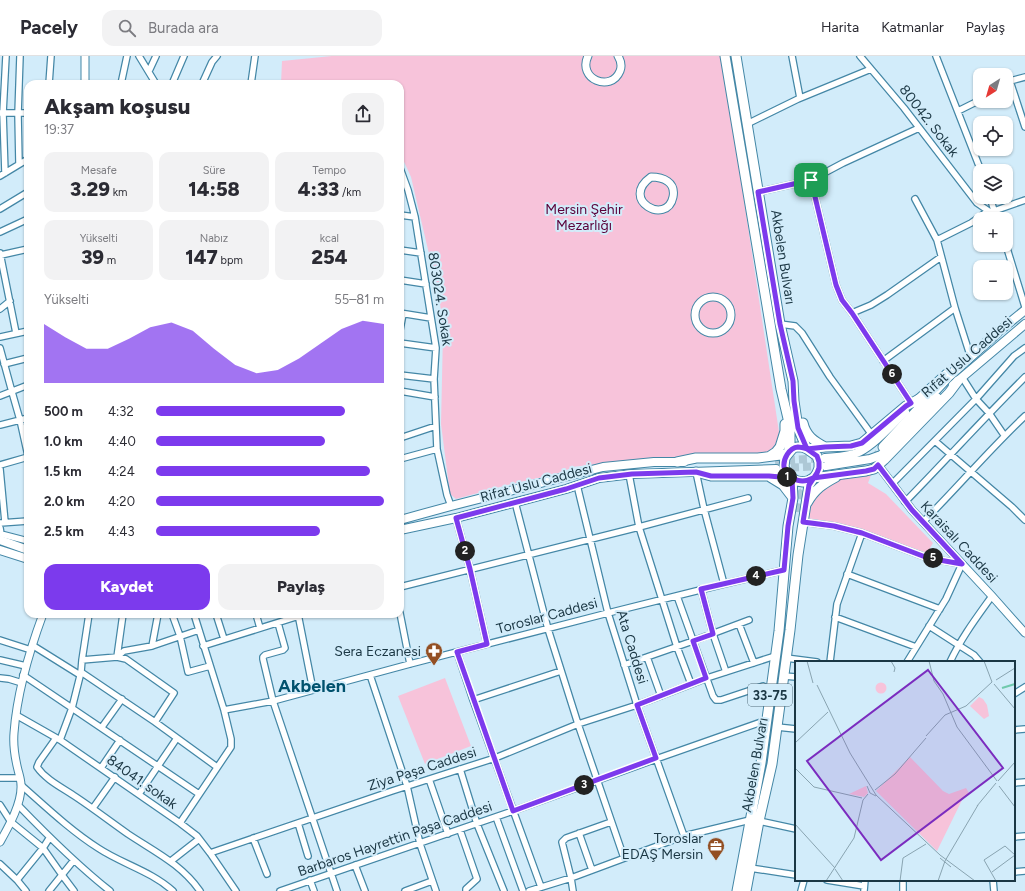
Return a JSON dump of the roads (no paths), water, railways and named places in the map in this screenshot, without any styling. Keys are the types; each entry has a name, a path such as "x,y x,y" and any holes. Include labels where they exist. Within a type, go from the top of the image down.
{"main road":[{"name":"Akbelen Bulvarı","path":"725,56 781,389 790,427 790,443 786,456"},
{"name":"Akbelen Bulvarı","path":"736,56 780,324 793,381 798,428 807,449"},
{"name":"Rıfat Uslu Caddesi","path":"823,460 858,452 876,440 915,401 948,372 1025,310"},
{"name":"Rıfat Uslu Caddesi","path":"823,460 870,459 881,455 946,390 1025,324"},
{"path":"883,447 948,377 997,333"},
{"path":"696,472 711,476 769,476 792,478 803,482 813,478 874,469 949,393 960,379"},
{"path":"793,381 804,430 813,441 825,447"},
{"name":"33-75","path":"773,462 785,431 781,389"},
{"path":"807,449 851,446 862,443 906,406 915,401"},
{"path":"677,462 696,458 758,458 773,462 786,456 793,448 797,447 807,449 823,460"},
{"name":"33-75","path":"786,456 784,467 786,472 792,478 793,498"},
{"name":"33-75","path":"813,478 819,468 819,462 823,460"},
{"name":"Rifat Uslu Caddesi","path":"404,519 603,467 654,462 677,462"},
{"name":"Rifat Uslu Caddesi","path":"404,529 456,518 599,478 629,474 696,472 773,462"},
{"path":"806,506 812,494 823,484 841,474"},
{"path":"769,476 783,486 793,498"},
{"name":"Akbelen Bulvarı","path":"737,891 755,821 772,764 798,555 809,485 813,478"},
{"name":"Akbelen Bulvarı","path":"746,891 750,868 761,763 779,631 788,526 793,498"},
{"name":"33-75","path":"761,763 775,697 786,616 796,512"},
{"path":"0,540 24,549"},
{"path":"0,550 24,558"}],"street":[{"path":"2,174 2,113 6,56"},
{"path":"19,164 18,114 20,56"},
{"path":"49,80 51,56"},
{"path":"85,80 86,56"},
{"path":"121,80 127,56"},
{"path":"139,56 154,80"},
{"path":"149,72 156,56"},
{"path":"174,80 184,56"},
{"path":"252,80 255,56"},
{"path":"588,56 586,63 588,74 597,81 602,82 608,82 618,76 621,64 618,56"},
{"path":"792,56 800,98"},
{"name":"80042. Sokak","path":"860,56 904,108 977,204 988,211"},
{"path":"936,56 978,164"},
{"path":"204,80 216,57"},
{"path":"747,124 800,98 871,69"},
{"path":"1013,80 1025,77"},
{"path":"1013,96 1025,127"},
{"path":"958,111 973,104"},
{"path":"2,113 24,113"},
{"path":"758,192 811,180 843,163 919,128"},
{"path":"2,174 24,161"},
{"path":"652,177 663,178 668,181 673,191 671,202 663,209 658,210 648,207 641,199 640,194 643,184 652,177"},
{"path":"811,180 836,285 842,300 883,361 915,401"},
{"name":"803024. Sokak","path":"404,181 408,190 415,217 436,348 434,379 437,449 447,495 451,506"},
{"path":"404,189 408,190"},
{"path":"0,209 24,194"},
{"path":"915,199 937,240 954,308 970,355"},
{"path":"1002,212 1025,200"},
{"path":"937,240 971,223 988,211"},
{"path":"404,216 415,217"},
{"path":"0,232 24,221"},
{"path":"16,333 10,301 2,273 0,254 24,250"},
{"path":"404,251 420,253"},
{"path":"1008,252 1025,307"},
{"path":"852,313 871,305 941,258"},
{"path":"404,281 426,284"},
{"path":"717,298 722,300 729,308 730,320 728,325 719,332 714,333 702,330 696,320 695,313 697,308 706,299 717,298"},
{"path":"0,309 10,301"},
{"path":"883,361 954,308"},
{"path":"404,314 431,318"},
{"path":"780,324 795,326 802,333 830,377 872,435"},
{"path":"0,337 24,332"},
{"path":"404,344 436,348"},
{"path":"0,348 24,438"},
{"path":"892,484 976,399 1014,356 1025,348"},
{"path":"4,364 24,359"},
{"path":"404,375 434,379"},
{"path":"906,502 989,413 1025,377"},
{"path":"960,379 989,413 1004,435"},
{"path":"0,396 24,387"},
{"path":"404,392 435,397"},
{"path":"923,522 1004,435 1025,416"},
{"path":"0,425 24,419"},
{"path":"404,437 436,426"},
{"path":"935,441 1025,520"},
{"path":"404,458 437,449"},
{"path":"0,465 24,457"},
{"name":"Karaisalı Caddesi","path":"878,465 912,510 1025,633"},
{"path":"0,469 2,523 24,521"},
{"path":"696,472 704,509 724,584"},
{"path":"629,474 639,528 677,647 691,684"},
{"name":"Ata Caddesi","path":"577,485 608,613 637,705 684,836"},
{"path":"404,586 639,528 748,498"},
{"path":"515,502 548,629 578,724 624,858"},
{"path":"456,518 470,569 487,644"},
{"path":"803,522 834,526 862,533 928,558 962,564 946,599 908,661"},
{"path":"0,528 1,534 24,540"},
{"path":"830,661 837,604 862,533"},
{"name":"Toroslar Caddesi","path":"224,710 273,701 701,589 784,570"},
{"path":"847,574 940,608"},
{"path":"701,589 713,634 726,672"},
{"path":"677,596 706,678 716,700 721,700 763,686"},
{"path":"951,661 959,645 992,596"},
{"path":"0,842 18,805 21,785 15,753 14,735 16,715 23,675 42,618"},
{"path":"88,618 81,673 72,708 58,739 39,762 37,767 43,774 128,834 171,861 195,884 200,891"},
{"path":"117,656 122,618"},
{"path":"152,646 157,618"},
{"path":"173,618 180,636 188,672 210,666"},
{"path":"180,823 231,747 231,739 224,710 195,618"},
{"path":"217,618 224,639"},
{"path":"257,618 260,628"},
{"path":"203,646 292,618"},
{"path":"301,618 315,689"},
{"path":"401,618 410,664"},
{"path":"835,618 916,647"},
{"path":"624,665 749,620"},
{"path":"278,623 284,650 265,655 263,659 273,701 337,891"},
{"path":"739,624 754,663"},
{"path":"929,626 974,655 979,661"},
{"path":"117,656 124,651 152,646 199,630"},
{"path":"0,640 31,648 81,673 122,699 217,767"},
{"path":"457,652 541,888"},
{"path":"82,660 117,656 126,659 174,693 155,722"},
{"name":"Ziya Paşa Caddesi","path":"210,853 407,786 495,758 578,724 637,705 706,678 775,656"},
{"path":"647,657 661,696"},
{"path":"786,658 809,661"},
{"path":"0,660 26,666"},
{"path":"473,700 561,671"},
{"path":"23,675 199,794"},
{"path":"370,675 407,786 420,844 436,891"},
{"path":"784,676 795,677"},
{"path":"0,678 22,683"},
{"path":"1015,693 1025,687"},
{"path":"102,727 122,699"},
{"name":"84041. sokak","path":"16,715 58,739 180,823 199,839 236,891"},
{"name":"Barbaros Hayrettin Paşa Caddesi","path":"280,891 460,830 656,758 767,720"},
{"path":"777,727 795,729"},
{"path":"1015,730 1025,729"},
{"path":"139,794 177,738"},
{"path":"100,768 120,740"},
{"path":"460,769 477,824 504,891"},
{"path":"93,808 115,777"},
{"path":"0,778 20,778"},
{"path":"429,779 448,834"},
{"path":"1015,783 1025,782"},
{"path":"21,785 73,830 98,848 140,869 159,880 173,891"},
{"path":"0,805 11,822 43,848 74,891"},
{"path":"18,805 74,860 110,891"},
{"path":"496,817 523,891"},
{"path":"533,890 549,888 571,878 684,836 755,821 795,829"},
{"path":"573,891 562,842 566,838 612,822"},
{"path":"298,823 308,856"},
{"path":"460,830 477,879 466,889 466,891"},
{"path":"579,834 592,870"},
{"path":"1015,837 1025,836"},
{"path":"17,880 50,837"},
{"path":"253,838 267,874"},
{"path":"171,861 199,839"},
{"path":"49,891 74,860"},
{"path":"0,864 26,891"},
{"path":"355,865 365,891"},
{"path":"750,868 795,875"},
{"path":"1015,872 1025,871"},
{"path":"310,880 314,891"},
{"path":"405,891 432,881"},
{"path":"801,891 804,881"},
{"path":"833,881 864,886"},
{"path":"993,881 994,891"}],"tunnel":[{"path":"857,471 870,464 879,453"},
{"path":"775,461 822,458"},
{"path":"779,468 825,466"},
{"path":"796,512 798,499 812,484"}],"place":[{"name":"Sera Eczanesi","path":"434,666"},
{"name":"Toroslar EDAŞ Mersin","path":"716,861"}],"district":[{"name":"Akbelen","path":"312,686"}],"park label":[{"name":"Mersin Şehir Mezarlığı","path":"584,218"}]}
